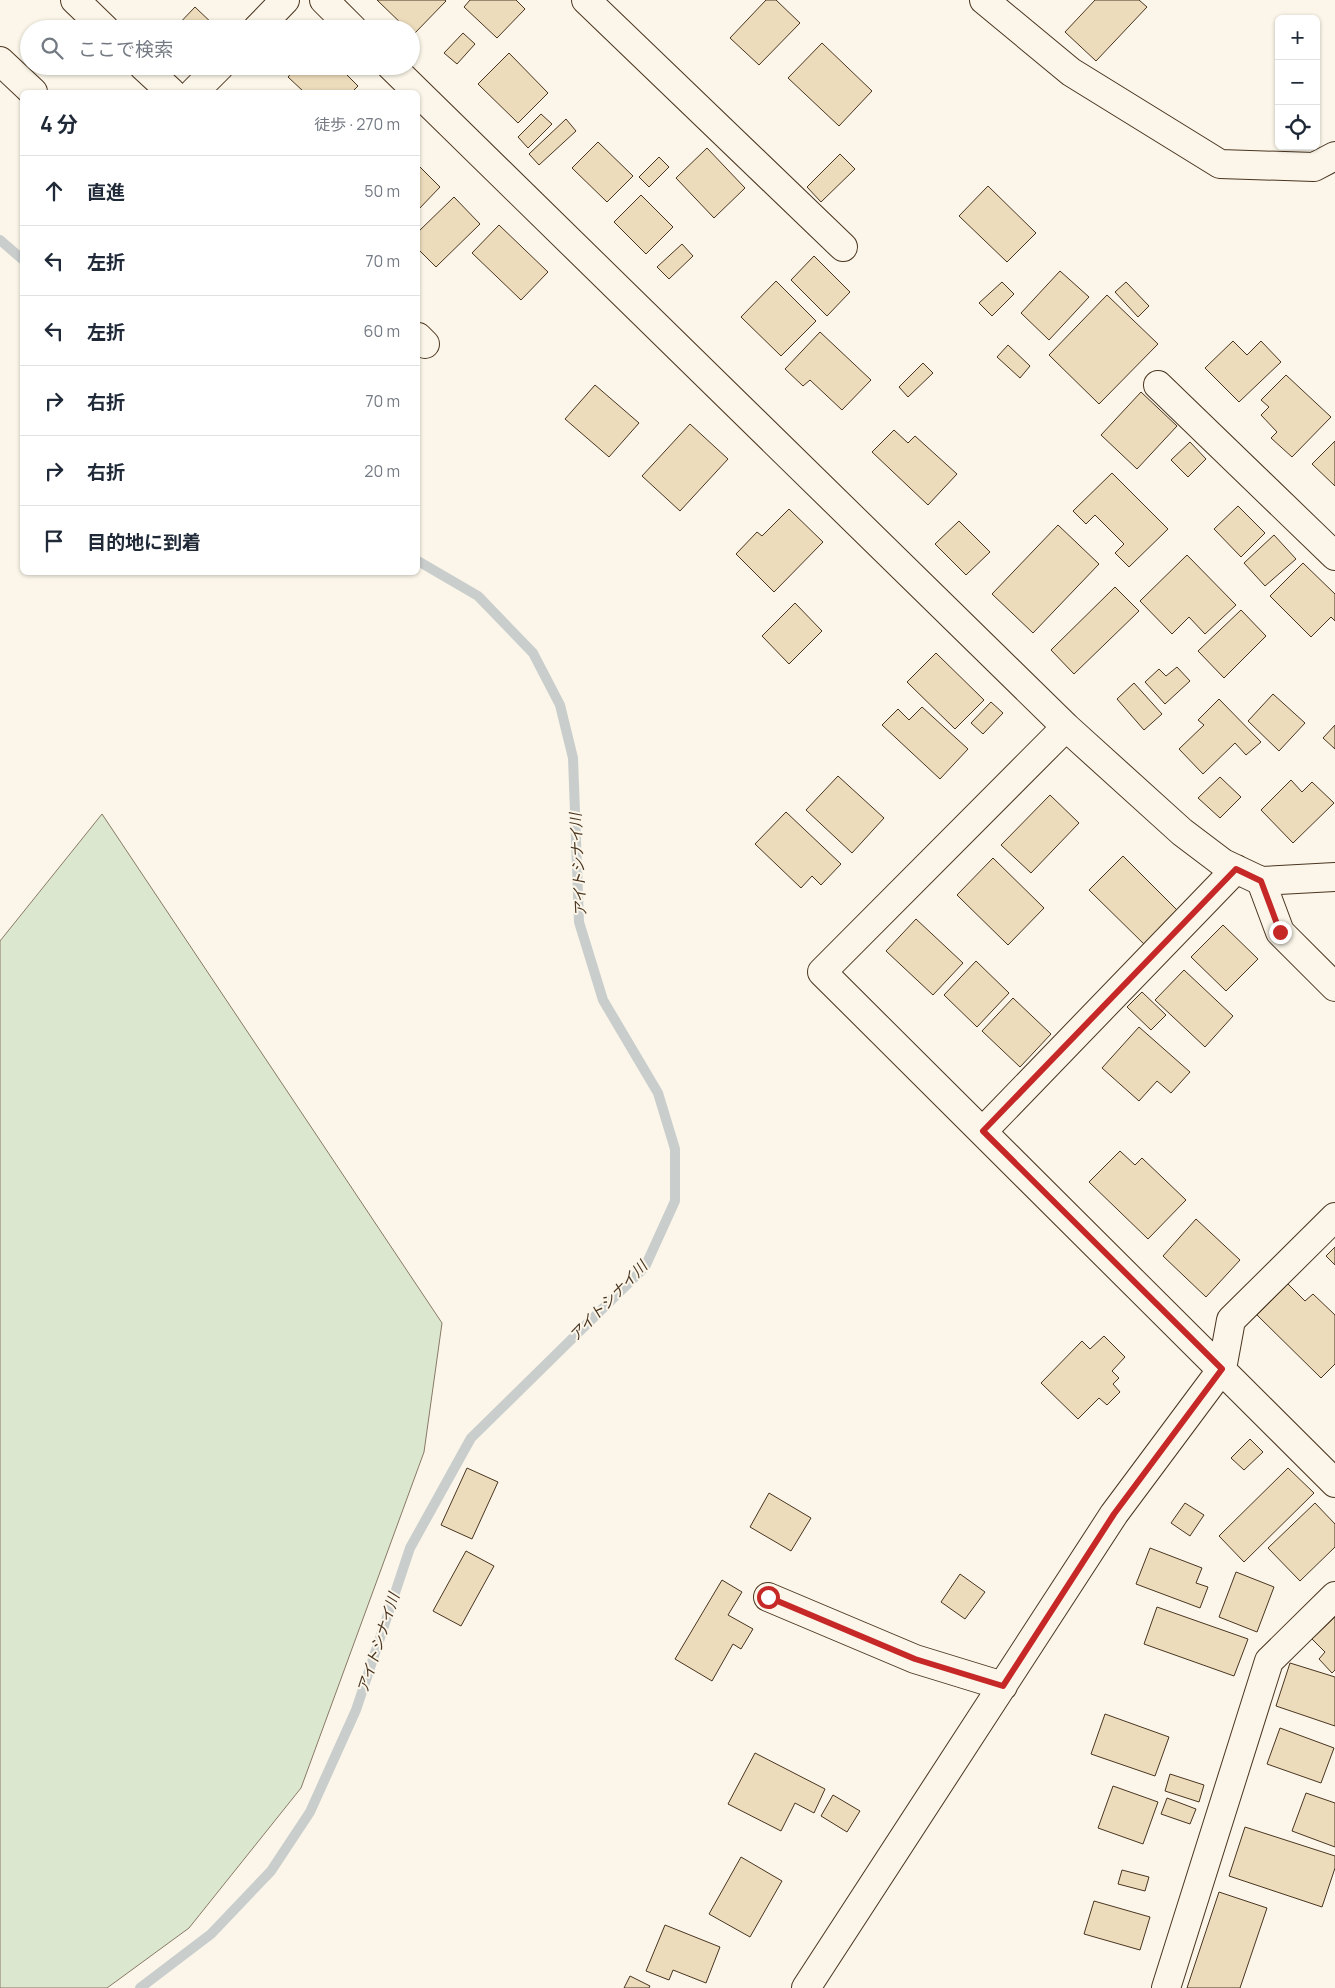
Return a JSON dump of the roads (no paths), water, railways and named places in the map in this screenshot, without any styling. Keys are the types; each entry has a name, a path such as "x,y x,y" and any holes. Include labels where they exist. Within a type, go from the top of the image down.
{"street":[{"path":"75,0 96,20"},
{"path":"266,20 285,0"},
{"path":"324,0 344,20"},
{"path":"586,0 843,247"},
{"path":"984,0 1071,72 1220,164 1314,167 1335,156"},
{"path":"0,61 31,90"},
{"path":"152,75 168,90"},
{"path":"196,90 211,75"},
{"path":"400,75 416,90"},
{"path":"420,94 1066,727 1182,832 1223,863 1261,881 1335,877"},
{"path":"1158,384 1335,556"},
{"path":"1066,727 822,972 1335,1483"},
{"path":"983,1131 1236,869"},
{"path":"1261,881 1280,932 1335,987"},
{"path":"806,1988 1114,1514 1222,1369 1231,1320 1335,1217"},
{"path":"1166,1988 1269,1661 1335,1596"},
{"path":"768,1597 915,1659 1003,1686"}],"waterway":[{"name":"アイトシナイ川","path":"0,240 20,257"},
{"name":"アイトシナイ川","path":"140,1988 211,1934 271,1871 310,1812 356,1710 410,1548 471,1438 645,1267 675,1201 675,1149 658,1093 603,1000 579,922 573,758 560,705 533,653 478,596 420,562"}]}
